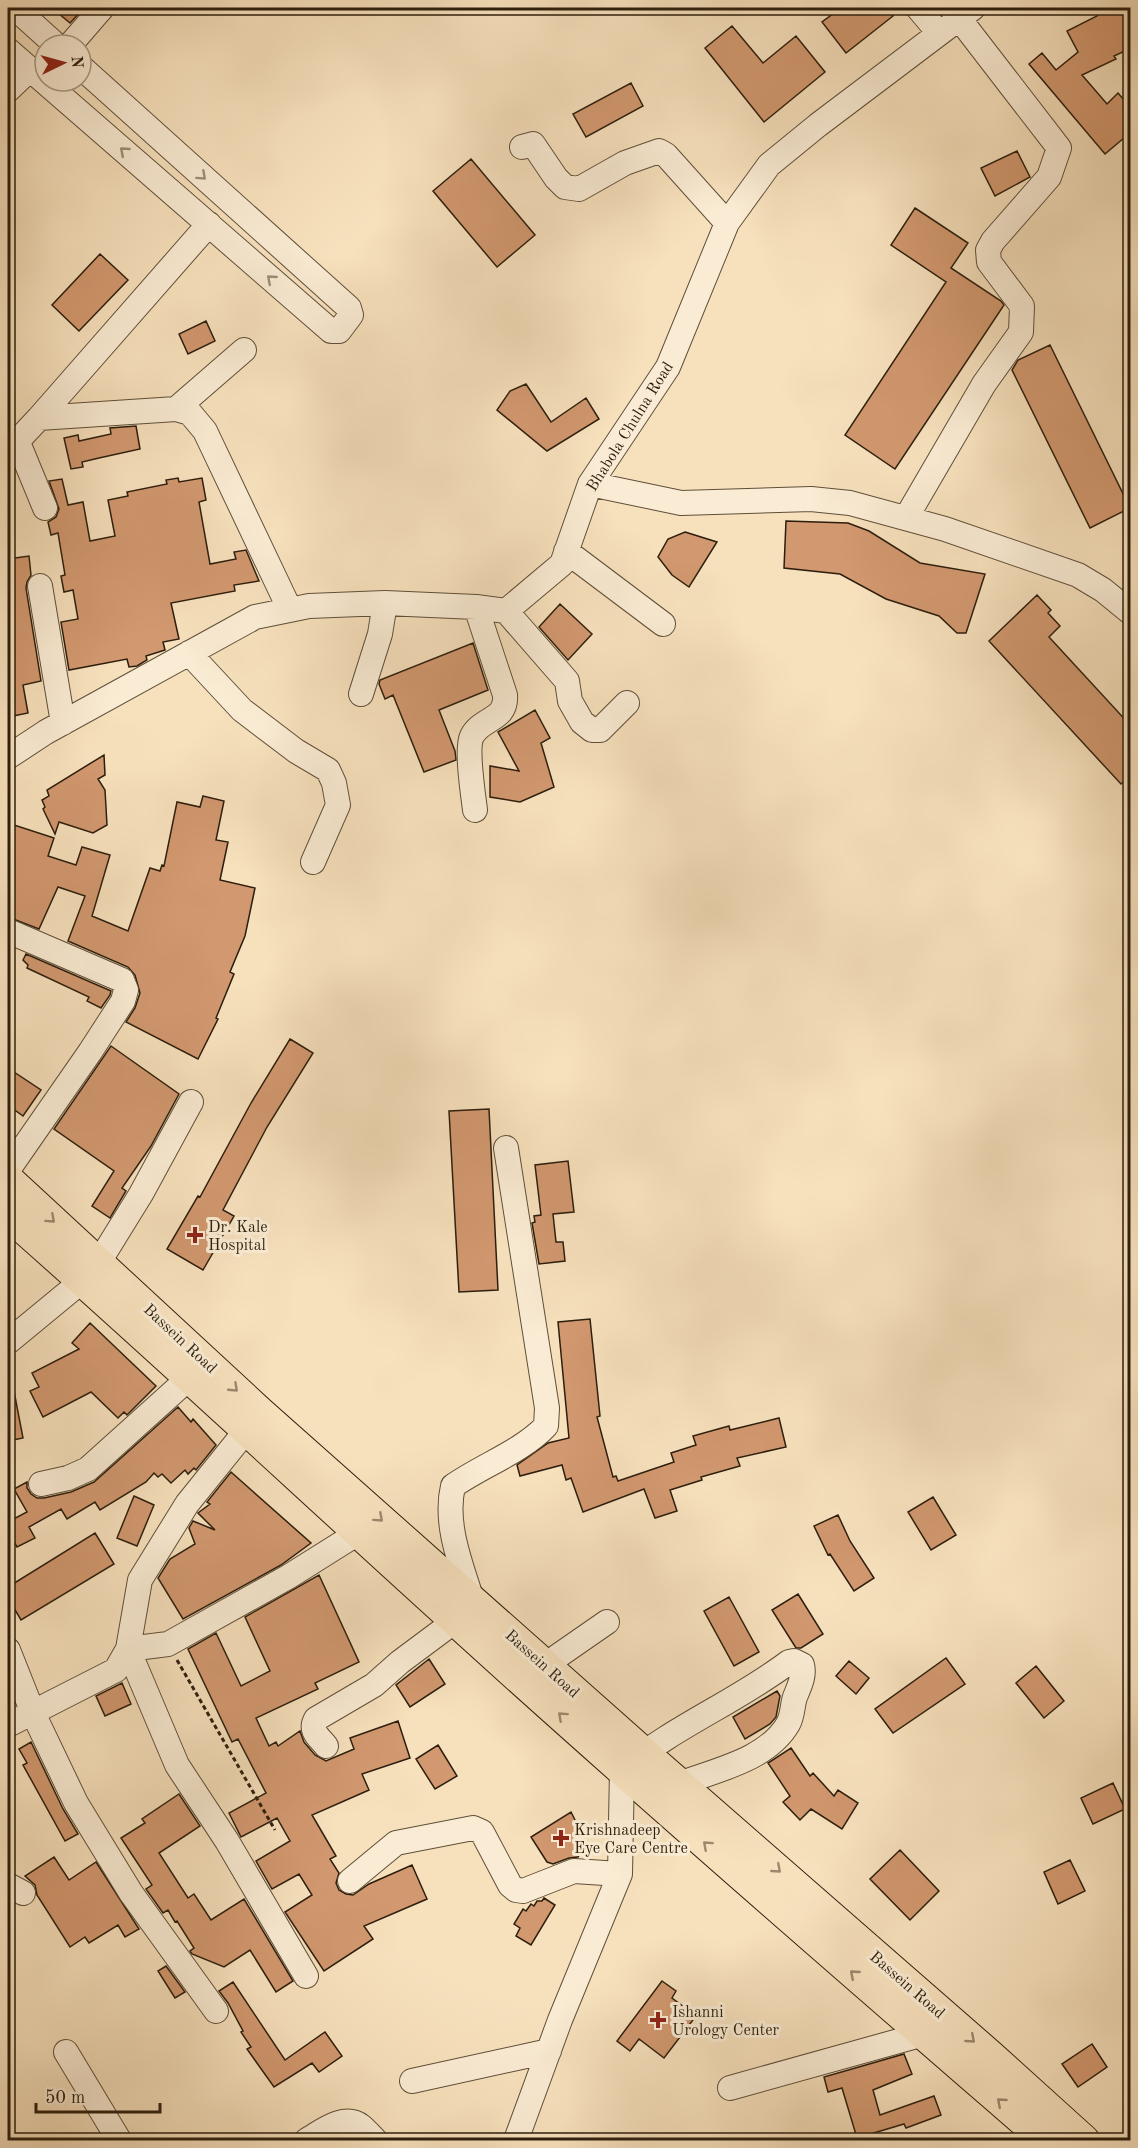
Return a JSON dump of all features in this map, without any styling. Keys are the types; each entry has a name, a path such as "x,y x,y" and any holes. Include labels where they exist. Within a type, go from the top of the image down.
{"main road":[{"name":"Bassein Road","path":"8,1179 189,1378 253,1422 358,1533 464,1611 545,1665 633,1761 679,1784 1084,2140"},
{"name":"Bassein Road","path":"8,1215 91,1271 253,1422 633,1761 924,2034 1045,2140"}],"street":[{"path":"15,8 43,33"},
{"path":"80,33 102,8"},
{"path":"918,8 939,33"},
{"path":"906,518 984,384 1021,332 1022,306 989,262 988,250 1048,177 1059,148 961,11"},
{"name":"Bhabola Chulna Road","path":"506,611 562,564 590,484 668,366 727,223 769,165 818,124 939,33 961,11"},
{"path":"8,50 331,331 339,331 350,318 351,312 93,78"},
{"path":"8,90 30,69"},
{"path":"522,147 533,144 561,183 566,187 579,189 625,163 659,151 666,155 727,223"},
{"path":"45,508 12,446 209,224"},
{"path":"292,297 313,276"},
{"path":"176,409 244,350"},
{"path":"39,418 176,409 190,412 205,431 290,610"},
{"path":"590,484 681,503 811,500 850,502 945,529 1078,575 1131,612"},
{"path":"566,552 663,624"},
{"path":"40,586 63,723"},
{"path":"362,694 380,634 385,603"},
{"path":"8,757 63,723 255,617 309,606 385,603 476,607 506,611 562,673 567,681 570,702 582,722 592,730 600,730 627,703"},
{"path":"475,810 470,757 472,736 481,726 500,714 506,702 476,607"},
{"path":"189,653 242,710 296,751 327,770 334,783 338,805 313,862"},
{"path":"8,931 122,980 126,990 123,1001 90,1052 8,1170"},
{"path":"8,1342 91,1271 141,1194 191,1102"},
{"path":"326,1746 313,1731 316,1719 374,1685 464,1611 450,1502 453,1486 535,1438 546,1426 547,1408 506,1148"},
{"path":"41,1484 68,1478 88,1469 189,1378"},
{"path":"8,1725 116,1670 128,1649 140,1580 187,1504 253,1422"},
{"path":"128,1649 168,1644 288,1577 358,1533"},
{"path":"545,1665 607,1622"},
{"path":"128,1649 177,1765 227,1841 306,1976"},
{"path":"8,1650 33,1713 76,1803 131,1893 216,2011"},
{"path":"516,2140 620,1875 633,1761 761,1683 789,1662 794,1661 802,1665 802,1678 794,1700 792,1714 789,1723 780,1735 756,1755 679,1784"},
{"path":"350,1881 396,1843 473,1828 482,1832 510,1885 516,1890 523,1891 574,1871 620,1875"},
{"path":"730,2088 924,2034"},
{"path":"412,2081 549,2051"},
{"path":"66,2052 119,2140"},
{"path":"307,2140 332,2125 348,2121 360,2124 375,2140"}],"path":[{"path":"168,1644 275,1830"}],"building":[{"path":"52,8 84,8 70,23"},
{"path":"841,8 886,8 893,16 846,53 822,22"},
{"path":"1093,8 1131,8 1131,48 1114,56 1116,59 1082,75 1107,104 1118,93 1125,101 1131,96 1131,132 1105,154 1029,64 1042,53 1056,70 1078,52 1067,31 1097,16"},
{"path":"732,26 763,63 796,36 825,72 764,122 705,48"},
{"path":"631,83 643,106 586,137 573,114"},
{"path":"1017,151 1030,177 995,196 981,168"},
{"path":"471,159 535,235 497,267 433,191"},
{"path":"915,208 968,243 951,268 1004,305 895,469 845,435 946,282 891,245"},
{"path":"100,254 128,280 79,331 52,305"},
{"path":"206,321 215,341 188,354 179,334"},
{"path":"1050,345 1130,508 1090,528 1012,370 1018,360"},
{"path":"526,384 551,422 586,398 599,419 547,451 497,410 510,391"},
{"path":"136,426 140,449 82,462 83,467 71,469 64,438 78,435 79,441 111,434 110,428"},
{"path":"178,478 179,482 202,478 206,500 199,502 210,564 236,559 234,552 246,550 259,581 234,585 235,591 171,603 179,639 163,642 165,650 146,656 147,660 137,666 129,667 127,659 69,670 61,622 78,619 73,590 64,592 61,576 65,575 58,533 51,535 48,522 56,517 59,509 49,481 62,479 68,505 83,502 90,541 115,536 108,500 128,496 127,492 167,484 166,480"},
{"path":"786,521 848,523 869,531 920,563 985,574 966,633 957,633 939,616 886,599 840,574 784,568"},
{"path":"685,532 717,542 689,587 672,575 658,557 668,539"},
{"path":"29,556 31,575 26,588 41,681 23,685 28,713 8,717 8,559"},
{"path":"1037,595 1051,610 1048,613 1060,626 1049,637 1131,726 1131,775 1121,784 989,641"},
{"path":"560,604 592,634 568,660 539,627"},
{"path":"473,643 488,690 439,710 455,751 456,760 424,772 393,695 385,699 379,684 380,680"},
{"path":"535,710 550,738 541,743 554,787 520,802 490,797 490,766 519,771 498,732"},
{"path":"104,755 105,775 98,779 105,790 107,825 93,833 59,822 55,834 43,809 45,807 42,800 49,796 47,790"},
{"path":"203,796 224,801 216,840 228,842 220,880 255,888 245,936 230,972 234,974 216,1018 218,1019 198,1059 126,1022 135,1008 140,993 135,975 128,967 68,941 85,896 58,887 39,929 8,917 8,823 54,838 48,856 76,865 82,847 110,855 92,916 128,931 150,868 160,871 162,865 164,866 177,802 200,807"},
{"path":"26,954 111,991 110,995 101,1008 87,1001 89,997 27,968 28,965 23,960"},
{"path":"290,1039 313,1053 267,1127 223,1210 234,1216 203,1270 167,1249 198,1196 200,1197 251,1103"},
{"path":"111,1046 179,1094 151,1146 122,1188 126,1191 110,1218 92,1206 114,1171 54,1129"},
{"path":"8,1068 41,1090 23,1116 8,1105"},
{"path":"489,1109 498,1290 459,1292 449,1111"},
{"path":"568,1161 574,1212 553,1214 556,1242 563,1242 565,1261 539,1264 532,1223 535,1222 534,1216 541,1215 535,1165"},
{"path":"590,1319 600,1416 597,1417 613,1477 616,1476 618,1481 674,1462 671,1453 696,1445 693,1436 729,1426 730,1430 779,1418 786,1447 737,1458 740,1466 701,1477 702,1480 670,1490 677,1511 655,1518 644,1489 583,1512 571,1478 566,1480 562,1465 520,1476 517,1465 548,1443 569,1438 558,1322"},
{"path":"90,1323 156,1386 127,1415 124,1412 118,1418 91,1392 43,1417 30,1391 39,1387 32,1373 79,1349 72,1343"},
{"path":"8,1391 14,1391 23,1438 8,1441"},
{"path":"178,1407 191,1422 193,1419 216,1445 196,1470 194,1468 188,1474 185,1470 171,1483 162,1474 158,1477 154,1473 146,1482 100,1510 95,1502 67,1519 61,1509 29,1527 35,1538 17,1547 8,1530 8,1522 27,1512 14,1489 27,1482 27,1488 31,1494 37,1498 44,1498 71,1492 94,1482"},
{"path":"231,1472 311,1543 281,1565 183,1619 158,1578 170,1559 195,1544 189,1528 193,1521 215,1530 198,1513 210,1504 207,1502"},
{"path":"134,1496 154,1505 137,1546 117,1538"},
{"path":"933,1497 956,1535 931,1550 908,1512"},
{"path":"838,1515 850,1541 874,1578 854,1591 830,1554 828,1555 814,1526"},
{"path":"95,1533 114,1564 21,1620 8,1598 8,1587"},
{"path":"319,1575 359,1662 315,1683 318,1689 256,1718 269,1746 276,1742 278,1746 300,1731 304,1742 315,1755 326,1761 354,1749 350,1738 398,1721 410,1758 362,1774 369,1790 312,1815 336,1856 330,1859 339,1873 336,1883 339,1890 353,1895 369,1884 412,1865 427,1899 364,1926 373,1939 324,1971 285,1912 312,1895 299,1874 272,1889 256,1861 290,1841 277,1818 241,1837 229,1813 266,1793 238,1739 232,1742 188,1649 216,1633 241,1686 270,1671 245,1617"},
{"path":"798,1594 823,1634 801,1648 796,1648 772,1610"},
{"path":"729,1597 759,1652 734,1666 704,1611"},
{"path":"946,1658 965,1684 893,1733 875,1709"},
{"path":"429,1659 445,1684 410,1707 396,1685"},
{"path":"849,1661 869,1678 856,1694 836,1676"},
{"path":"1036,1666 1064,1701 1044,1718 1016,1683"},
{"path":"122,1683 131,1704 105,1716 96,1696"},
{"path":"777,1691 780,1696 776,1717 770,1724 745,1739 733,1717"},
{"path":"31,1742 63,1809 78,1834 65,1841 23,1765 27,1763 19,1749"},
{"path":"438,1745 457,1776 435,1789 416,1759"},
{"path":"791,1748 810,1776 813,1773 834,1796 838,1790 858,1803 842,1829 811,1809 800,1820 783,1802 790,1796 768,1763"},
{"path":"1113,1783 1125,1809 1093,1824 1081,1798"},
{"path":"179,1794 200,1826 159,1853 188,1898 194,1894 211,1920 244,1899 293,1981 276,1992 250,1950 224,1967 192,1954 190,1951 194,1948 177,1921 175,1922 168,1910 163,1913 146,1889 152,1885 121,1838 145,1823 142,1819"},
{"path":"571,1812 586,1842 578,1857 553,1864 547,1862 531,1837"},
{"path":"900,1850 939,1891 910,1920 870,1879"},
{"path":"54,1857 69,1880 96,1862 139,1929 125,1937 118,1925 89,1943 85,1937 70,1947 37,1895 35,1885 25,1876"},
{"path":"1070,1860 1085,1891 1058,1904 1044,1872"},
{"path":"544,1898 555,1905 531,1945 516,1936 520,1928 514,1924 523,1909 526,1911 531,1904 534,1906 537,1901 542,1901"},
{"path":"166,1966 185,1992 175,1998 158,1971"},
{"path":"662,1981 676,1991 672,1998 696,2016 664,2058 639,2039 630,2051 617,2041"},
{"path":"233,1982 285,2060 325,2032 342,2056 319,2072 312,2063 274,2087 247,2049 251,2047 241,2032 243,2031 228,2003 219,1991"},
{"path":"1092,2044 1107,2067 1078,2087 1062,2064"},
{"path":"904,2054 912,2074 873,2090 880,2115 934,2096 941,2115 906,2128 904,2124 857,2138 842,2088 828,2092 824,2077"}],"place":[{"name":"Dr. Kale Hospital","path":"195,1235"},
{"name":"Krishnadeep Eye Care Centre","path":"561,1838"},
{"name":"Ishanni Urology Center","path":"658,2020"}]}
